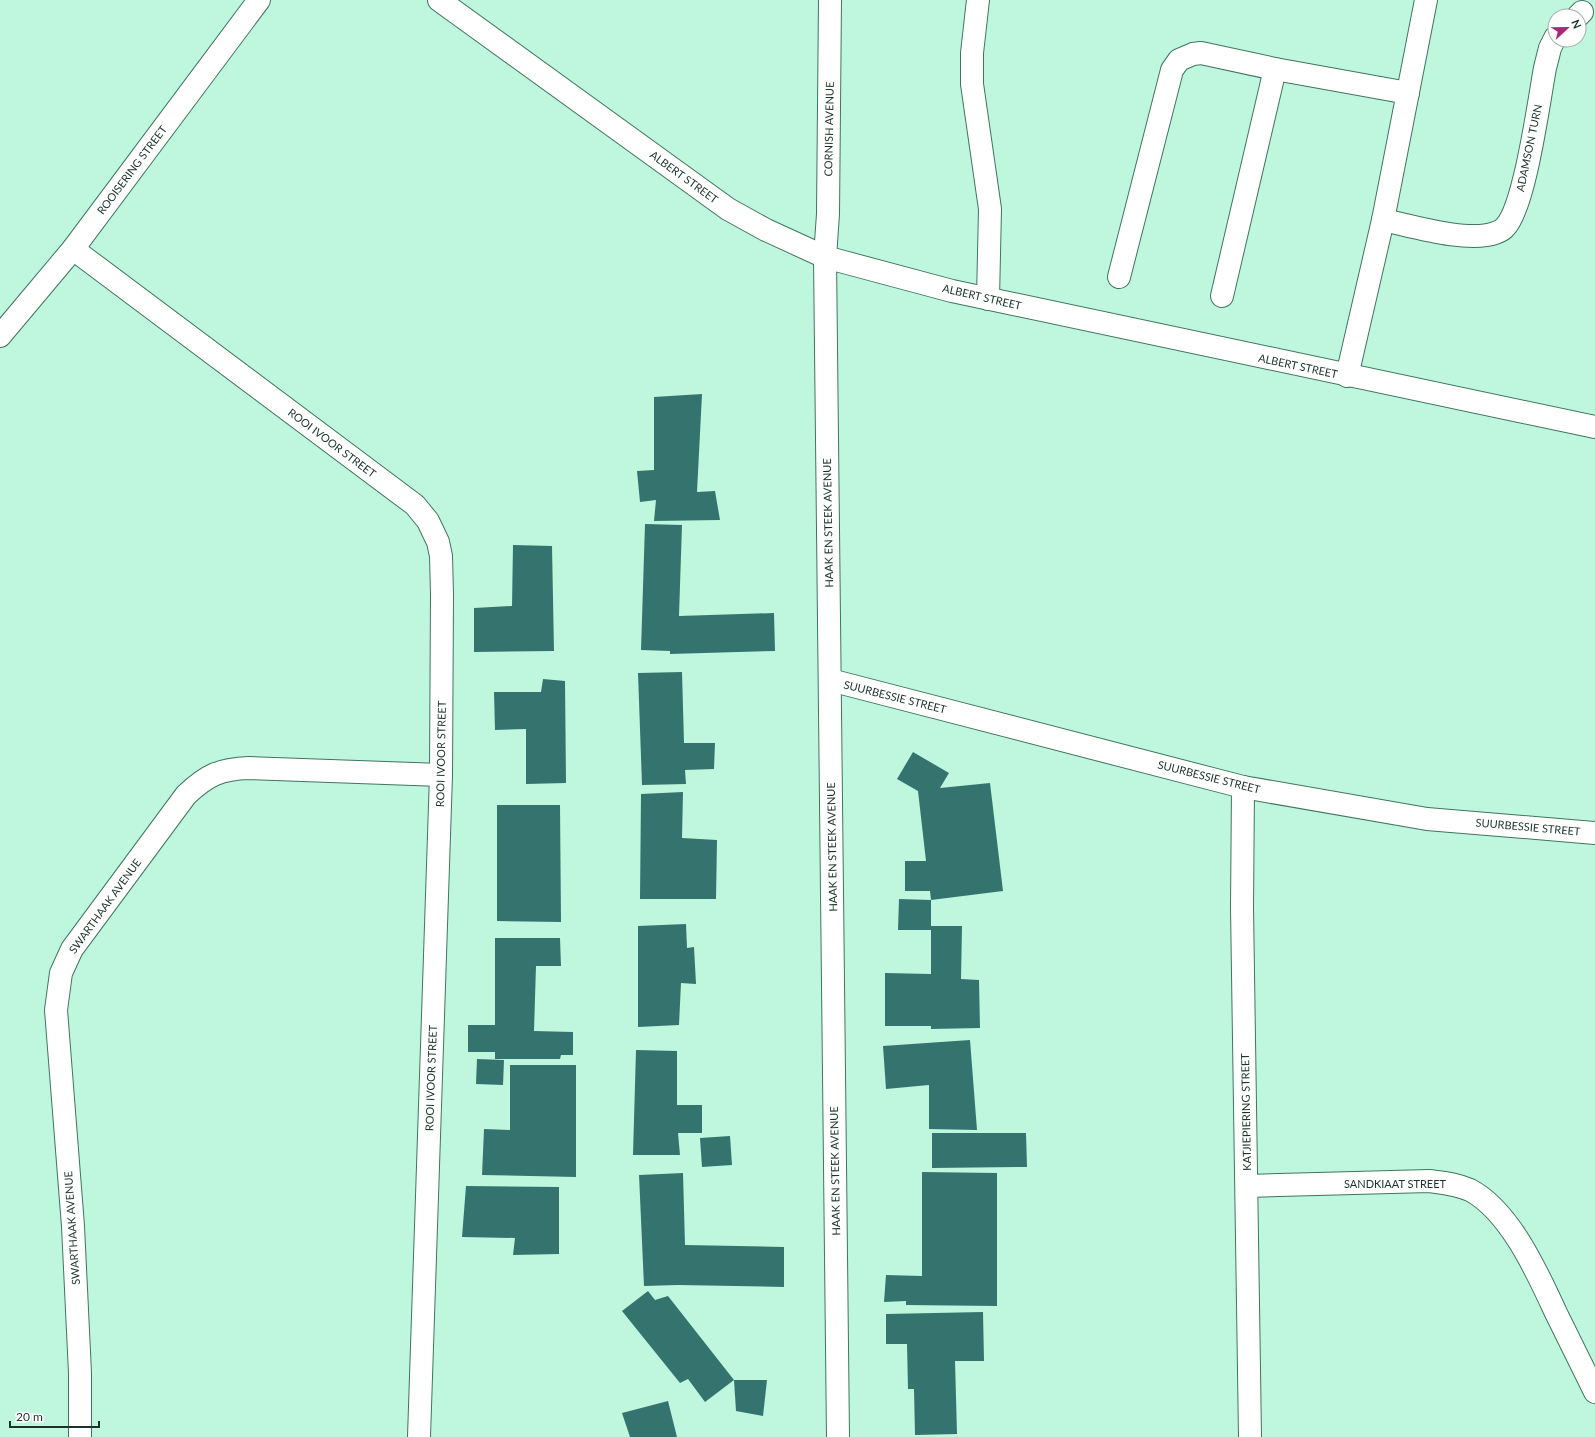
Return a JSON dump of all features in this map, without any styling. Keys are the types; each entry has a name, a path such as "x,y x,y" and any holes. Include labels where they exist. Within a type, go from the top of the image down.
{"street":[{"name":"ROOISERING STREET","path":"0,336 73,249 259,0"},
{"name":"ALBERT STREET","path":"439,0 728,209 766,230 825,257 988,299 1347,376 1595,427"},
{"name":"CORNISH AVENUE","path":"825,257 828,214 830,0"},
{"path":"978,0 972,53 972,84 990,209 988,299"},
{"path":"1347,376 1383,220 1426,0"},
{"name":"ADAMSON TURN","path":"1383,220 1471,237 1496,233 1505,227 1513,214 1522,190 1550,48"},
{"path":"1119,278 1172,70 1179,60 1193,54 1201,53 1275,69 1408,93"},
{"path":"1222,296 1275,69"},
{"name":"ROOI IVOOR STREET","path":"73,249 415,504 428,521 438,542 441,556 441,775 419,1437"},
{"name":"HAAK EN STEEK AVENUE","path":"825,257 838,1437"},
{"name":"SUURBESSIE STREET","path":"830,680 1243,787 1427,818 1595,833"},
{"name":"SWARTHAAK AVENUE","path":"80,1437 80,1374 73,1226 56,1010 61,973 72,949 186,795 209,775 235,768 441,775"},
{"name":"KATJIEPIERING STREET","path":"1243,787 1242,907 1250,1437"},
{"name":"SANDKIAAT STREET","path":"1247,1186 1429,1181 1454,1184 1471,1191 1492,1207 1505,1220 1521,1245 1540,1280 1595,1392"}],"building":[{"path":"702,394 697,492 715,491 720,520 654,521 656,500 640,502 637,471 654,470 654,397"},
{"path":"645,524 682,525 679,616 774,613 775,651 670,654 670,651 641,650"},
{"path":"513,545 552,546 554,651 474,652 474,608 512,606"},
{"path":"682,672 684,743 715,743 714,769 685,770 686,784 642,785 638,673"},
{"path":"543,679 565,681 566,783 526,784 526,729 495,730 494,692 541,692"},
{"path":"913,752 949,773 940,788 990,783 1003,891 931,900 930,891 905,891 905,861 926,861 918,791 897,779"},
{"path":"683,792 682,838 717,840 716,899 640,899 641,794"},
{"path":"497,805 560,805 561,922 497,921"},
{"path":"899,899 931,900 931,926 962,926 961,979 979,980 980,1028 931,1029 931,1026 885,1026 885,973 931,974 931,930 898,930"},
{"path":"686,924 687,948 694,947 696,984 681,983 679,1025 638,1027 638,926"},
{"path":"495,938 560,938 561,966 536,966 534,1031 573,1032 573,1055 561,1055 560,1059 495,1059 495,1052 468,1052 468,1025 495,1025"},
{"path":"970,1040 977,1130 929,1129 929,1085 886,1089 883,1046"},
{"path":"636,1050 677,1051 677,1105 702,1105 702,1133 678,1133 680,1155 633,1155"},
{"path":"477,1059 504,1060 503,1085 476,1084"},
{"path":"510,1065 576,1065 576,1177 482,1175 484,1129 510,1130"},
{"path":"932,1133 1026,1133 1027,1167 932,1168"},
{"path":"730,1136 732,1165 702,1167 700,1138"},
{"path":"922,1172 997,1173 997,1306 906,1305 906,1301 884,1302 886,1275 922,1276"},
{"path":"683,1173 685,1245 784,1247 784,1287 678,1285 644,1286 639,1175"},
{"path":"466,1186 559,1187 559,1254 513,1255 515,1238 462,1237"},
{"path":"648,1291 655,1300 668,1296 734,1380 705,1402 688,1379 680,1383 622,1311"},
{"path":"983,1312 984,1361 955,1361 957,1434 915,1435 914,1389 908,1389 907,1344 886,1344 886,1314"},
{"path":"734,1380 767,1380 763,1416 736,1411"},
{"path":"668,1401 677,1437 630,1437 622,1413"}]}
